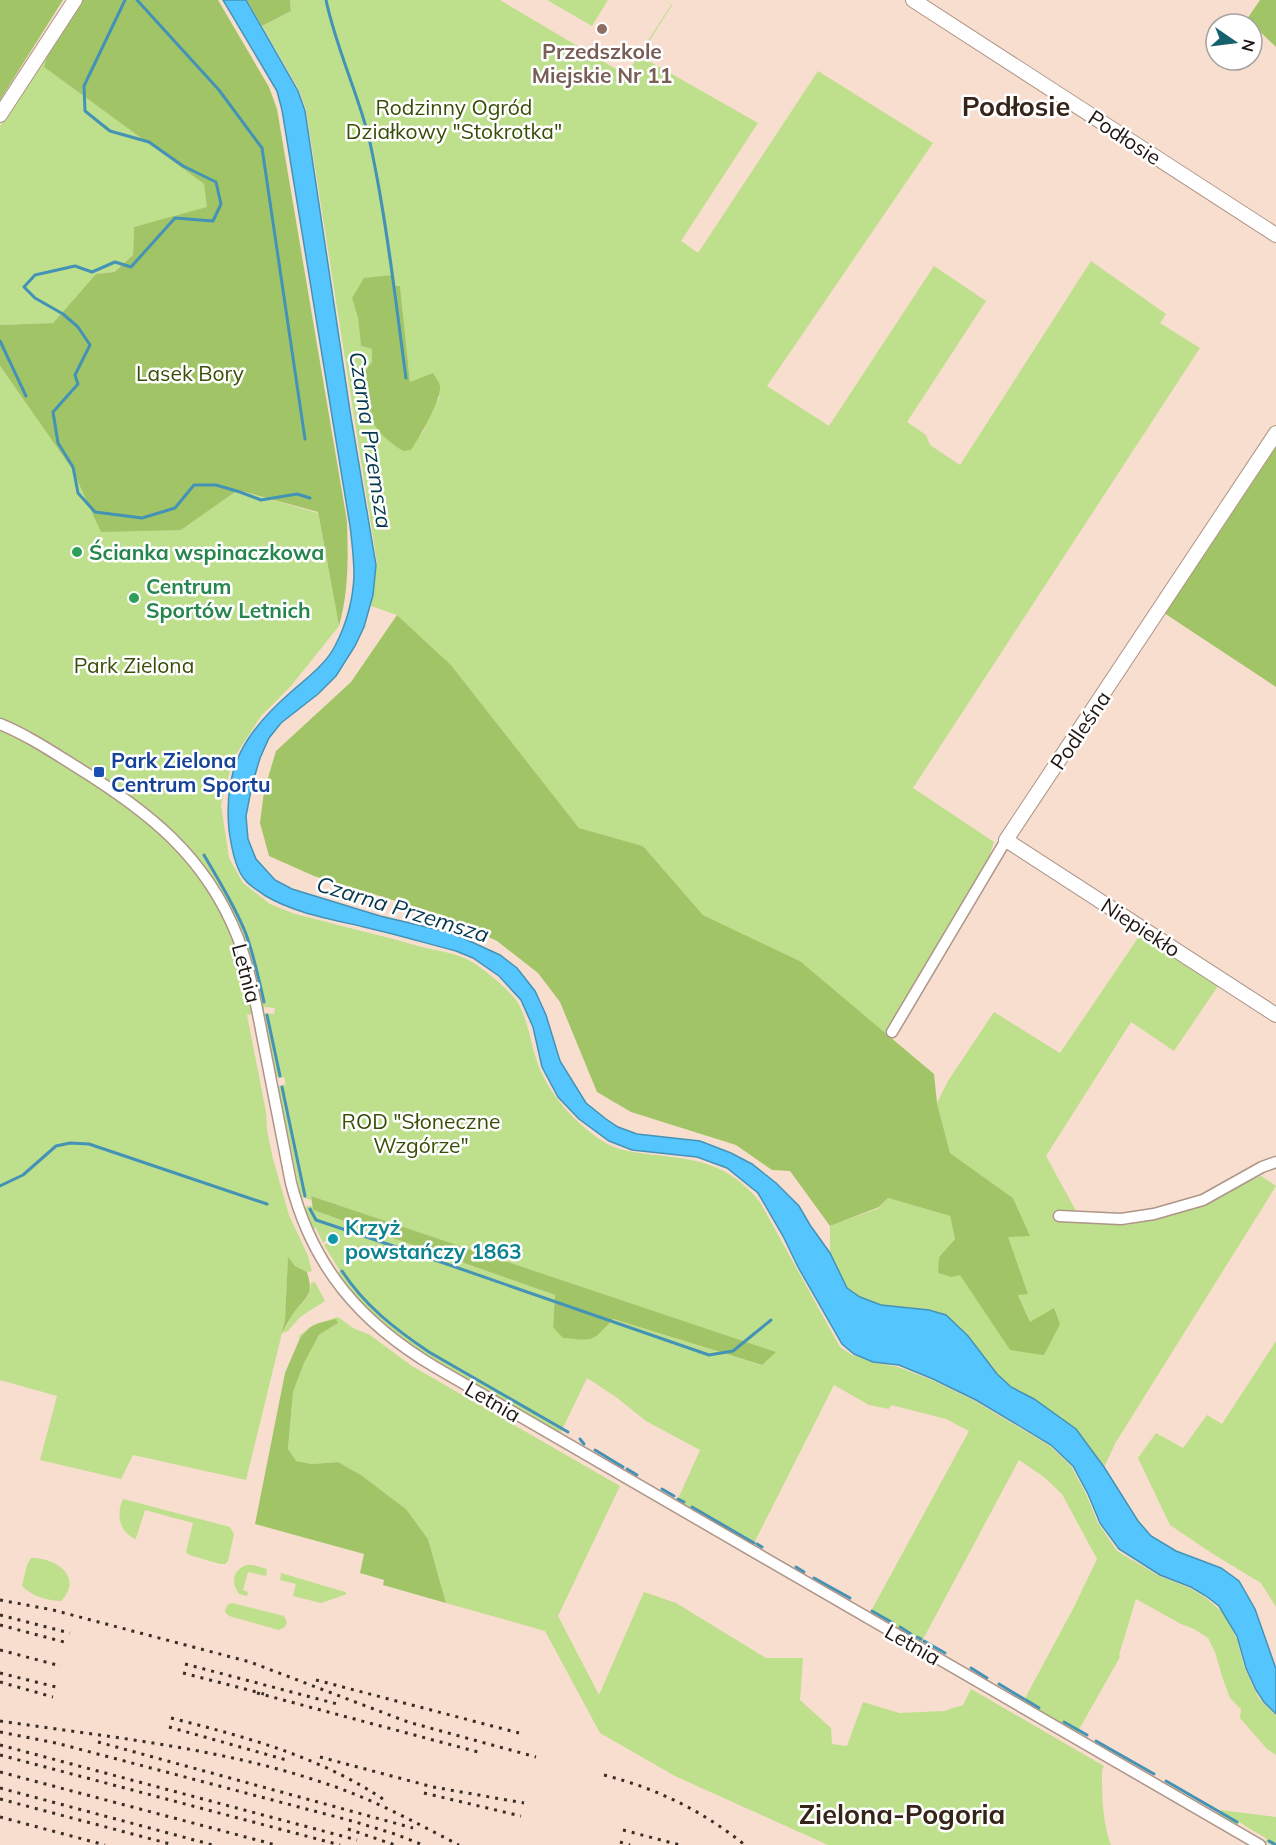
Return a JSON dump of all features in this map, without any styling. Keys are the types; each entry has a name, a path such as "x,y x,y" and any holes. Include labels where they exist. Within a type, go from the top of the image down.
{"street":[{"path":"0,116 75,0"},
{"name":"Podłosie","path":"913,0 1276,236"},
{"name":"Podleśna","path":"892,1032 1006,840 1276,433"},
{"name":"Letnia","path":"0,724 35,742 117,792 144,812 175,840 208,881 233,927 249,972 291,1183 301,1216 315,1247 332,1275 349,1299 378,1328 424,1361 1260,1845"},
{"name":"Niepiekło","path":"1006,840 1276,1015"},
{"path":"1059,1216 1121,1219 1154,1214 1203,1200 1262,1167 1276,1162"}],"green space":[{"path":"0,0 63,0 0,100"},
{"name":"Lasek Bory","path":"82,0 218,0 269,87 277,109 347,521 348,561 339,626 318,512 238,490 181,530 101,532 72,469 0,366 0,325 53,323 96,274 114,272 133,255 134,227 207,207 204,184 44,67 49,48"},
{"path":"247,0 290,0 291,11 262,26"},
{"name":"Rodzinny Ogród Działkowy \"Stokrotka\"","path":"290,0 500,0 626,75 671,5 665,0 672,5 640,56 758,123 681,241 698,253 818,71 933,143 767,386 829,426 934,266 986,301 907,422 926,435 930,445 960,465 1091,261 1166,314 1160,323 1200,348 913,788 994,842 985,869 885,1033 800,961 703,915 643,846 579,828 451,665 397,615 371,606 377,563 306,110 299,90 262,26 291,11","holes":["400,286 410,382 440,397 433,407 423,432 403,451 376,427 372,419 362,375 372,362 372,349 361,346 358,318 352,298"]},
{"path":"547,0 608,0 592,26"},
{"path":"1260,0 1276,0 1276,47 1264,35 1264,12 1252,12"},
{"path":"49,48 44,67 204,184 208,208 134,227 133,255 113,272 96,274 53,323 0,325 0,126"},
{"path":"393,275 395,286 400,286 410,382 433,373 440,386 434,409 419,437 411,450 403,451 382,435 369,410 362,375 372,362 372,349 361,346 358,318 352,298 364,278"},
{"path":"0,366 72,469 89,505 181,530 238,490 318,513 339,626 291,686 261,716 233,759 221,805 229,858 243,883 270,904 295,914 453,954 475,964 503,986 518,1003 544,1078 566,1109 584,1127 604,1142 619,1149 696,1161 722,1170 747,1188 760,1202 840,1347 852,1355 898,1367 932,1380 973,1400 1050,1446 1071,1466 1098,1523 1117,1551 1159,1576 1190,1588 1221,1611 1237,1640 1244,1666 1258,1697 1276,1716 1276,1755 1267,1749 1240,1718 1241,1709 1230,1698 1208,1638 1136,1599 1120,1657 1077,1733 1023,1702 1097,1559 1062,1494 1044,1477 1019,1460 921,1643 870,1613 969,1431 946,1419 891,1405 889,1409 869,1405 834,1385 753,1545 677,1501 700,1450 646,1421 587,1378 560,1434 405,1342 379,1321 350,1291 337,1273 340,1271 324,1245 334,1239 333,1237 323,1243 316,1228 312,1229 305,1209 307,1206 555,1295 553,1327 599,1334 613,1319 761,1365 775,1352 311,1196 311,1200 301,1197 278,1088 286,1084 284,1077 276,1077 263,1013 274,1014 275,1008 264,1007 264,1011 247,1015 273,1159 289,1215 308,1256 312,1271 307,1272 295,1266 288,1258 283,1331 296,1310 307,1298 311,1283 315,1282 325,1301 300,1317 288,1331 282,1333 246,1480 133,1455 121,1479 40,1460 57,1396 0,1380"},
{"path":"1276,443 1276,687 1164,613"},
{"path":"397,615 451,665 579,828 643,846 703,915 800,961 934,1074 937,1103 950,1153 1013,1198 1030,1236 1008,1237 1028,1294 1018,1295 1030,1322 1054,1308 1060,1324 1044,1355 1010,1350 960,1275 952,1277 938,1273 939,1257 955,1239 950,1216 888,1198 879,1207 830,1226 790,1171 772,1170 736,1145 631,1112 597,1092 560,1002 538,973 497,941 445,916 314,876 269,856 260,823 264,791 276,751 351,682"},
{"path":"1142,932 1218,986 1174,1051 1131,1022 1046,1156 1082,1222 1128,1225 1177,1213 1261,1176 1276,1186 1116,1442 1104,1467 1076,1429 1034,1399 1011,1387 997,1374 968,1336 947,1315 929,1310 881,1305 860,1297 847,1288 830,1253 830,1226 879,1208 888,1198 950,1216 955,1239 939,1257 960,1274 1010,1350 1030,1322 1018,1294 1028,1294 1007,1236 1029,1235 1013,1198 950,1153 937,1103 948,1081 994,1012 1060,1053"},
{"path":"311,1196 776,1352 762,1365 613,1319 592,1338 581,1340 563,1338 553,1327 555,1295 313,1210"},
{"path":"288,1257 295,1266 307,1272 310,1290 282,1333 285,1319"},
{"path":"338,1317 353,1328 370,1335 412,1366 620,1486 558,1616 599,1695 644,1592 676,1603 766,1658 803,1658 800,1700 831,1728 832,1744 847,1746 863,1702 899,1713 944,1711 963,1705 971,1689 1104,1766 1102,1770 1103,1808 1111,1845 828,1845 675,1776 600,1733 545,1631 446,1603 428,1539 406,1509 361,1475 338,1462 312,1464 295,1461 288,1449 293,1392 304,1363 319,1335 338,1323 309,1328"},
{"path":"336,1319 338,1323 319,1335 304,1363 293,1392 288,1449 296,1461 312,1464 338,1462 361,1475 406,1509 428,1539 446,1603 383,1585 384,1580 360,1573 364,1554 255,1524 285,1373 300,1338 309,1328"},
{"path":"1276,1341 1276,1607 1261,1583 1170,1525 1138,1458 1156,1433 1183,1448 1207,1415 1222,1424"},
{"path":"123,1499 230,1527 234,1534 228,1561 220,1564 189,1555 186,1552 193,1523 145,1510 135,1539 125,1532 120,1522"},
{"path":"31,1558 49,1561 64,1570 69,1584 61,1601 40,1597 30,1593 22,1586"},
{"path":"246,1565 267,1569 266,1576 248,1572 243,1590 248,1592 247,1596 239,1594 234,1582 238,1571"},
{"path":"281,1573 347,1594 321,1603 293,1596 296,1584 280,1580"},
{"path":"232,1603 284,1616 287,1622 285,1627 279,1630 229,1616 225,1610"},
{"path":"1221,1810 1276,1817 1276,1845 1265,1842 1267,1839 1239,1822 1237,1826 1218,1815"}],"water":[{"path":"223,0 246,0 298,91 305,111 350,411 376,565 373,595 364,627 355,646 336,676 318,694 281,723 269,738 260,758 246,816 248,839 256,859 275,880 292,889 380,916 452,933 500,955 517,968 535,991 546,1015 560,1061 586,1103 618,1127 637,1134 700,1141 752,1164 776,1183 799,1206 830,1253 847,1288 860,1297 881,1305 929,1310 946,1315 968,1336 997,1374 1011,1387 1034,1399 1076,1429 1104,1467 1138,1521 1151,1536 1176,1551 1221,1568 1239,1581 1255,1609 1276,1669 1276,1714 1256,1690 1246,1668 1237,1636 1219,1606 1191,1587 1160,1575 1119,1549 1100,1523 1073,1466 1051,1445 976,1400 933,1379 899,1365 873,1362 854,1354 842,1344 758,1193 727,1168 697,1157 632,1150 609,1141 579,1119 558,1097 542,1067 533,1027 521,1000 499,976 473,958 456,951 312,915 288,906 264,895 242,876 231,843 228,808 230,787 240,752 261,722 331,653 348,612 354,570 350,526 282,110 277,91"}],"waterway":[{"path":"125,0 84,86 85,111 110,131 149,142 183,166 216,182 221,204 213,221 175,218 131,267 115,262 92,272 75,266 35,275 24,287 35,298 63,314 78,327 90,345 75,375 78,384 53,412 58,443 73,467 78,493 95,512 142,518 175,508 194,485 216,485 261,500 297,494 310,498"},
{"path":"137,0 219,90 262,148 305,439"},
{"path":"326,0 369,137 387,240 406,378"},
{"path":"0,341 26,396"},
{"path":"204,855 246,934 264,1002"},
{"path":"267,1015 280,1076"},
{"path":"282,1087 305,1196"},
{"path":"0,1186 23,1175 56,1146 70,1143 89,1144 267,1204"},
{"path":"310,1209 316,1220 709,1355 733,1351 771,1320"},
{"path":"342,1271 371,1306 416,1343 568,1432"},
{"path":"580,1439 584,1444"},
{"path":"595,1450 623,1467"},
{"path":"627,1469 637,1475"},
{"path":"662,1489 674,1496"},
{"path":"678,1499 684,1502"},
{"path":"692,1507 754,1543"},
{"path":"757,1544 762,1547"},
{"path":"796,1567 804,1572"},
{"path":"814,1578 850,1598"},
{"path":"872,1611 893,1623"},
{"path":"900,1627 911,1634"},
{"path":"917,1637 921,1639"},
{"path":"924,1641 945,1653"},
{"path":"971,1668 987,1678"},
{"path":"999,1684 1024,1699"},
{"path":"1026,1700 1039,1708"},
{"path":"1064,1722 1087,1735"},
{"path":"1096,1741 1154,1774"},
{"path":"1166,1781 1237,1822"},
{"path":"1269,1841 1276,1845"}],"railway":[{"path":"0,1600 53,1610 250,1662 408,1722 536,1757"},
{"path":"0,1615 70,1633"},
{"path":"0,1625 68,1643"},
{"path":"0,1650 61,1666"},
{"path":"185,1664 341,1705"},
{"path":"0,1673 56,1687"},
{"path":"183,1673 264,1694"},
{"path":"316,1680 519,1733"},
{"path":"0,1682 53,1697"},
{"path":"257,1693 478,1752"},
{"path":"171,1718 254,1741 307,1759 383,1799"},
{"path":"0,1721 124,1738 247,1761 327,1784 361,1797 459,1845"},
{"path":"169,1727 290,1761"},
{"path":"0,1732 56,1743 352,1821 423,1845"},
{"path":"98,1742 413,1828"},
{"path":"0,1745 357,1840"},
{"path":"0,1755 340,1845"},
{"path":"320,1757 433,1787 524,1803"},
{"path":"0,1772 276,1845"},
{"path":"604,1775 643,1787 678,1802 712,1821 745,1845"},
{"path":"0,1788 213,1845"},
{"path":"424,1793 521,1816"},
{"path":"0,1799 174,1845"},
{"path":"0,1817 105,1845"},
{"path":"348,1829 395,1845"},
{"path":"623,1830 680,1845"},
{"path":"620,1842 630,1845"}],"place":[{"name":"Przedszkole Miejskie Nr 11","path":"602,29"},
{"name":"Ścianka wspinaczkowa","path":"77,552"},
{"name":"Centrum Sportów Letnich","path":"134,598"},
{"name":"Park Zielona Centrum Sportu","path":"99,772"},
{"name":"Krzyż powstańczy 1863","path":"333,1239"}],"district":[{"name":"Podłosie","path":"1016,106"},
{"name":"Zielona-Pogoria","path":"902,1814"}],"water label":[{"name":"Czarna Przemsza","path":"371,440"},
{"name":"Czarna Przemsza","path":"403,909"}],"park label":[{"name":"Park Zielona","path":"134,665"},
{"name":"ROD \"Słoneczne Wzgórze\"","path":"421,1133"}]}
